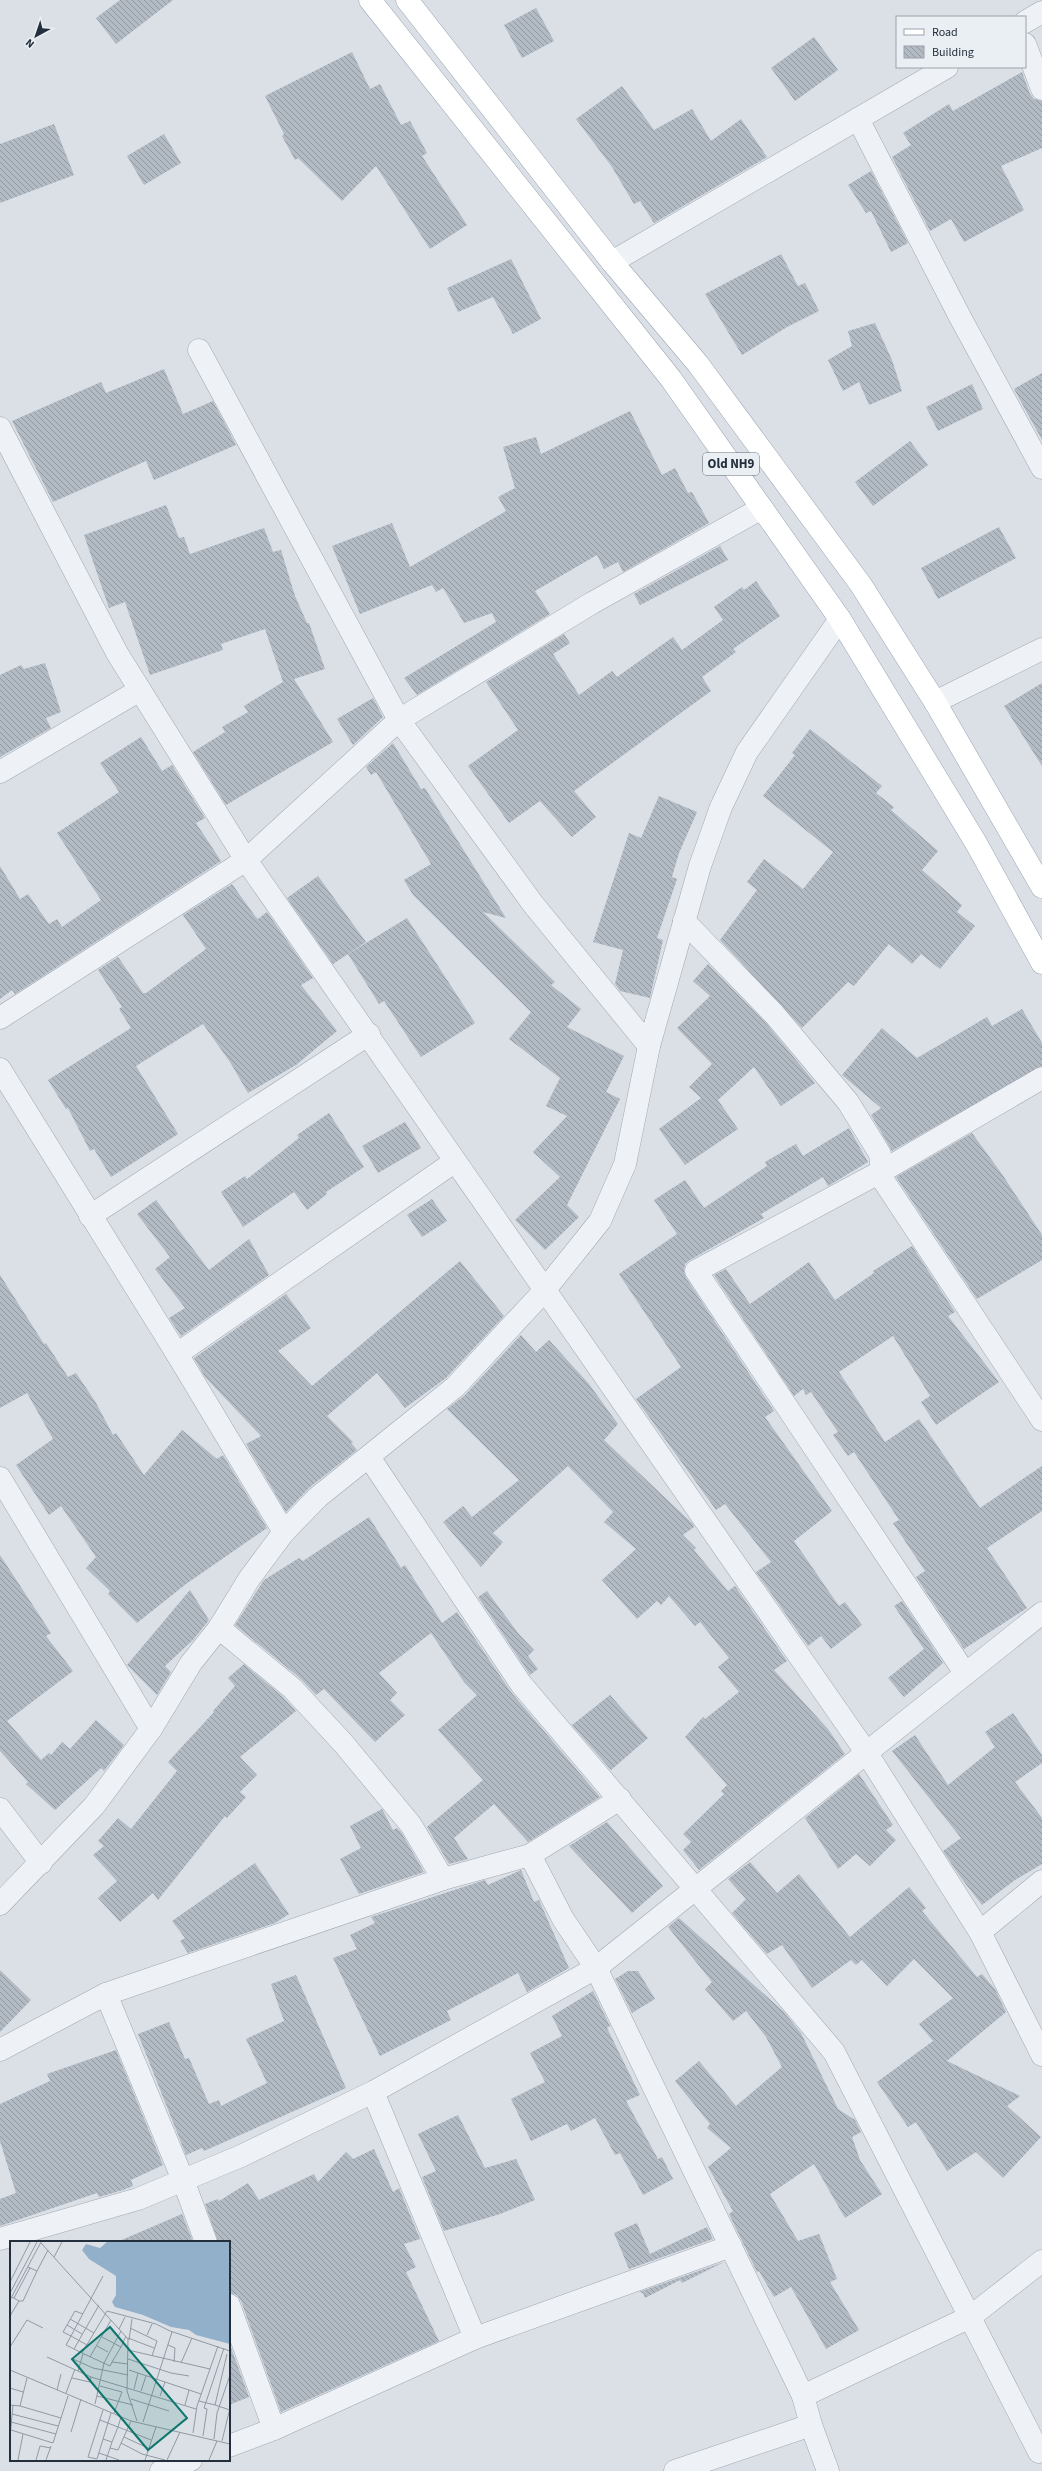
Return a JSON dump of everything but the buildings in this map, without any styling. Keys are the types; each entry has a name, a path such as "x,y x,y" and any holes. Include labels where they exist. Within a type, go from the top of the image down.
{"main road":[{"name":"Old NH9","path":"370,0 671,379 840,619 976,844 1042,963"},
{"name":"Old NH9","path":"407,0 612,262 698,364 856,579 935,702 1042,887"}],"street":[{"path":"1026,21 1042,12"},
{"path":"1026,47 1042,89"},
{"path":"612,262 945,68"},
{"path":"858,118 960,317 1042,468"},
{"path":"198,350 399,720 533,904 649,1046"},
{"path":"0,428 117,653 246,860 369,1034 454,1162 866,1752 980,1932 1042,2055"},
{"path":"0,1018 246,860 399,720 592,603 762,508"},
{"path":"0,1904 41,1863 94,1806 151,1729 191,1663 219,1628 249,1579 284,1532 318,1497 455,1387 544,1291 600,1221 625,1164 649,1046 684,921 721,807 747,752 840,619"},
{"path":"935,702 1042,649"},
{"path":"0,772 140,690"},
{"path":"684,921 774,1014 848,1102 880,1154 884,1170 883,1180 1042,1420"},
{"path":"90,1216 369,1034"},
{"path":"0,1069 177,1354 284,1532"},
{"path":"965,1673 696,1272 884,1170 1042,1078"},
{"path":"177,1354 454,1162"},
{"path":"368,1457 522,1684 834,2052 1039,2452"},
{"path":"0,1478 151,1729"},
{"path":"0,2239 138,2199 241,2156 373,2092 596,1968 1042,1613"},
{"path":"219,1628 292,1688 343,1743 411,1825 443,1879"},
{"path":"0,2050 106,1994 443,1879 530,1855 620,1799"},
{"path":"0,1808 41,1863"},
{"path":"530,1855 563,1918 596,1968 803,2396 811,2425 828,2471"},
{"path":"980,1932 1042,1881"},
{"path":"106,1994 183,2180 206,2241"},
{"path":"373,2092 475,2338"},
{"path":"230,2446 274,2429 475,2338 730,2246"},
{"path":"803,2396 970,2317 1042,2262"},
{"path":"230,2308 274,2429"},
{"path":"675,2471 811,2425"},
{"path":"161,2471 188,2461"}]}
